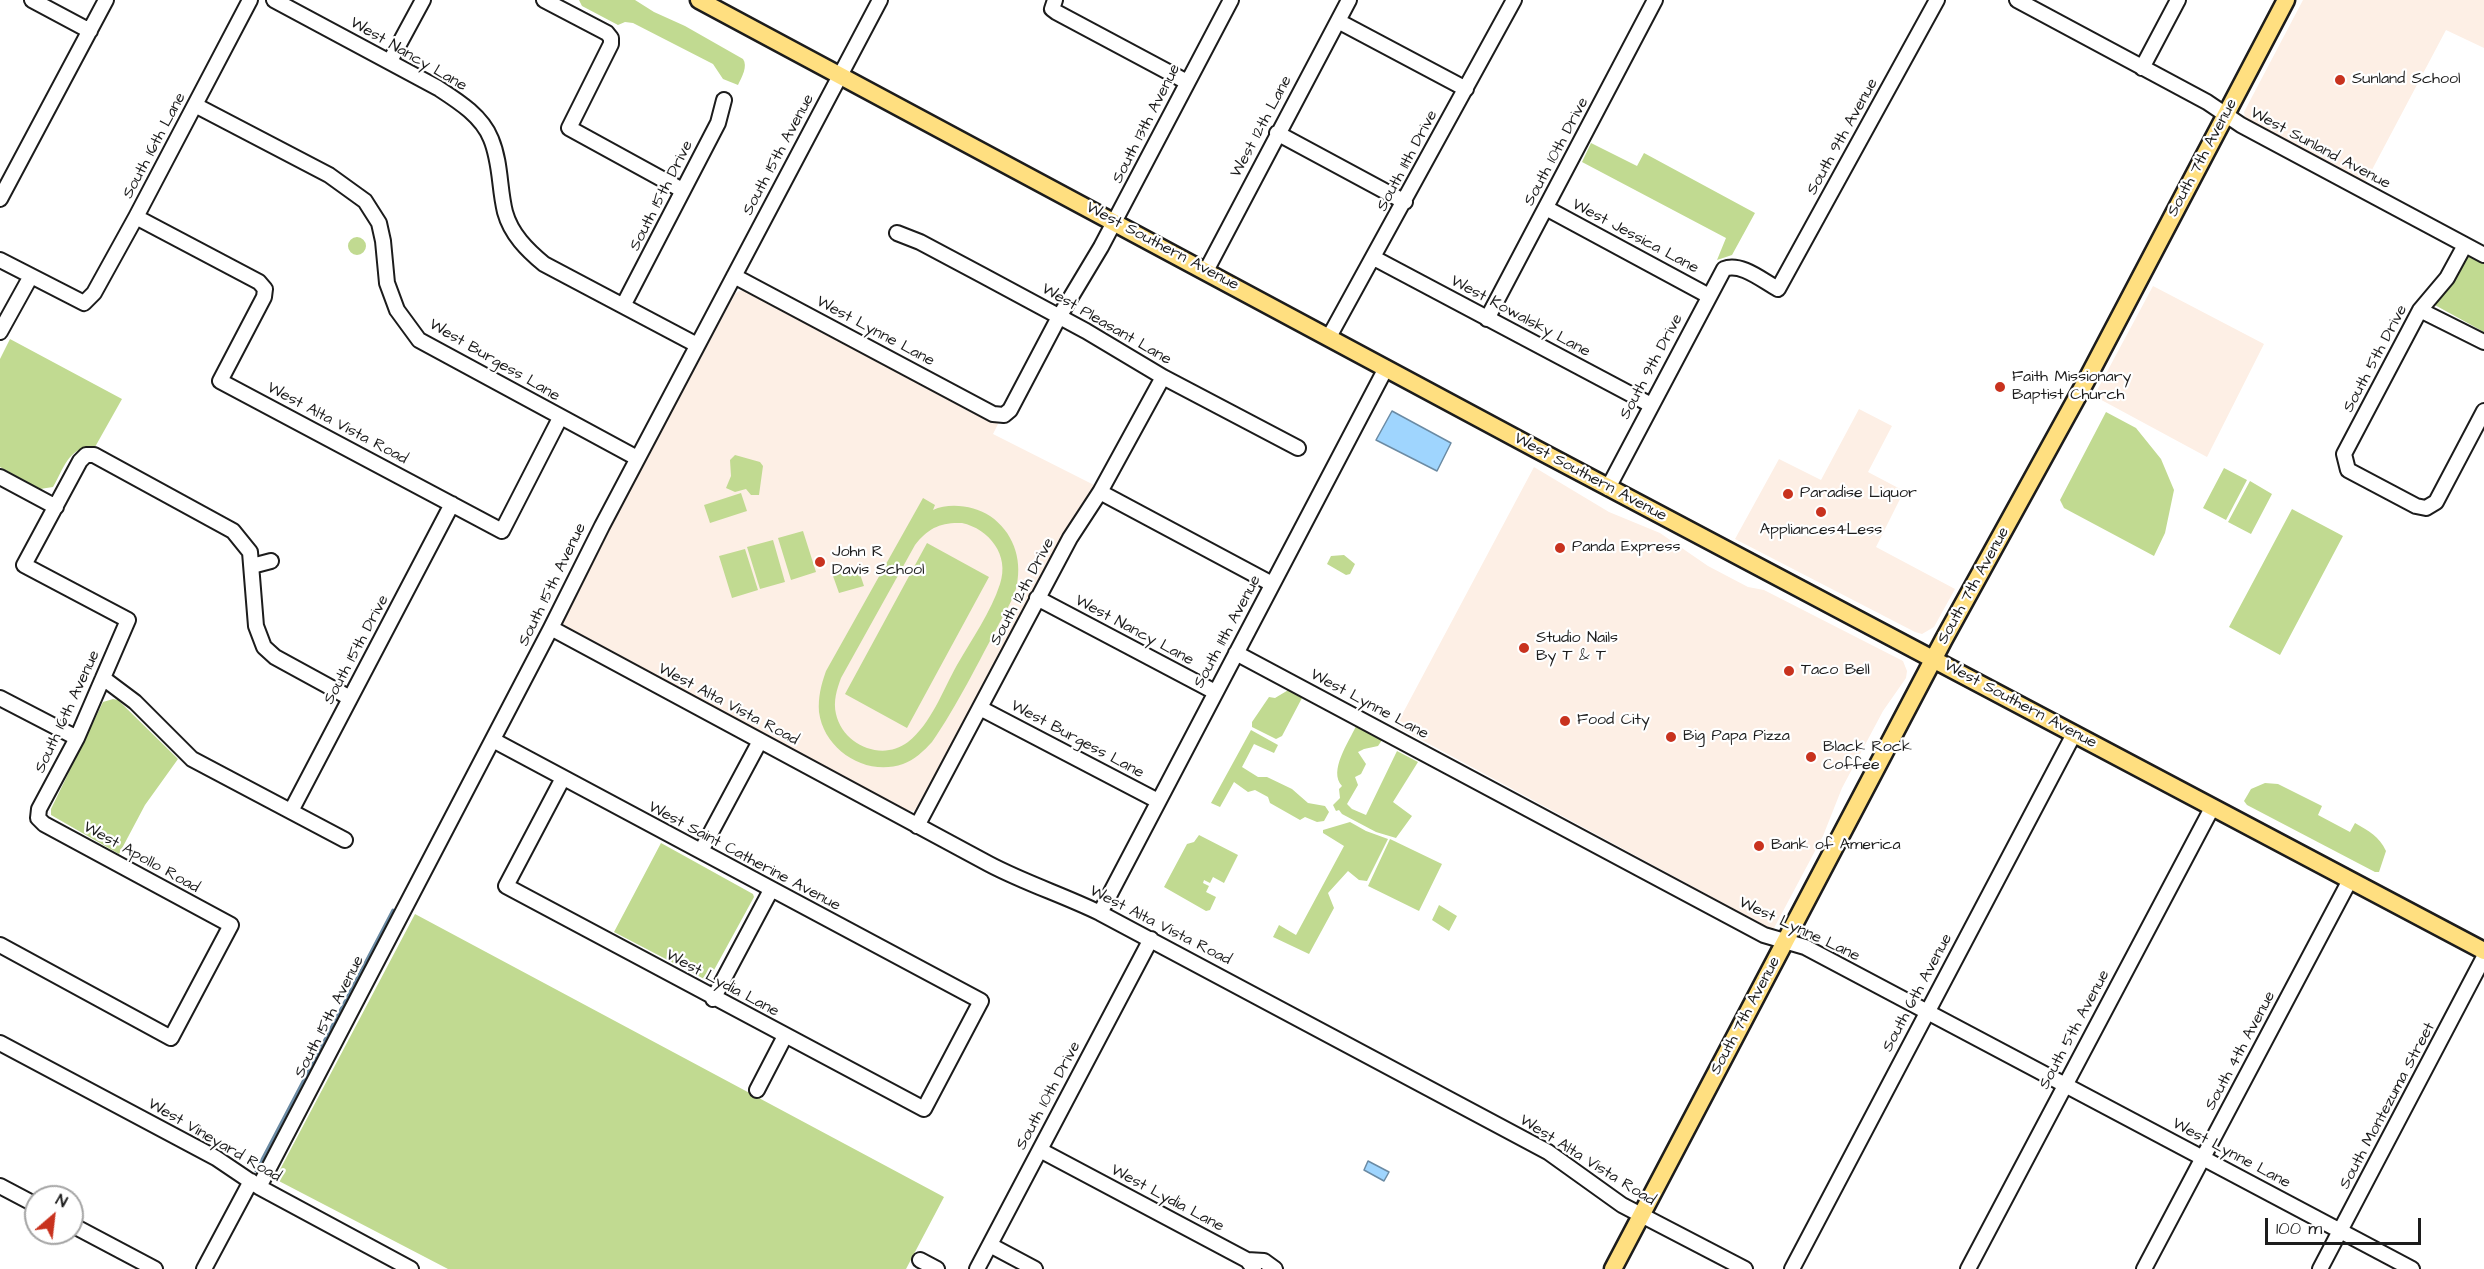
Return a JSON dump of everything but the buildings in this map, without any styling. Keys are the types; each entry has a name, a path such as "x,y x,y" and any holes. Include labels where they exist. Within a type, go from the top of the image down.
{"main road":[{"name":"West Southern Avenue","path":"699,0 1115,221 1608,488 2484,951"},
{"name":"South 7th Avenue","path":"1613,1269 2286,0"}],"street":[{"path":"32,0 90,31"},
{"path":"0,199 106,0"},
{"name":"South 16th Lane","path":"31,276 84,303 94,293 250,0"},
{"name":"West Nancy Lane","path":"274,0 390,61 462,103 482,123 491,137 498,160 505,213 513,231 525,248 544,264 624,304 697,345"},
{"path":"390,61 423,0"},
{"path":"544,0 607,33 611,38 611,44 569,128 682,190"},
{"name":"South 15th Avenue","path":"204,1269 255,1184 493,740 637,458 880,0"},
{"name":"South 13th Avenue","path":"1001,416 1010,410 1059,316 1115,221 1231,0"},
{"name":"West 12th Lane","path":"1206,270 1349,0"},
{"name":"South 11th Drive","path":"1329,337 1514,0"},
{"name":"South 10th Drive","path":"1487,319 1655,0"},
{"name":"South 9th Avenue","path":"1730,267 1741,269 1778,289 1937,0"},
{"name":"West Sunland Avenue","path":"2016,0 2207,102 2288,151 2484,255"},
{"path":"2142,68 2178,0"},
{"path":"1054,4 1186,82"},
{"path":"1338,21 1466,89"},
{"name":"South 15th Drive","path":"624,304 718,123 724,100"},
{"name":"West Burgess Lane","path":"195,105 329,175 365,201 379,223 387,283 397,310 419,340 637,458"},
{"path":"1277,133 1405,202"},
{"name":"West Jessica Lane","path":"1546,208 1709,296"},
{"name":"West Alta Vista Road","path":"136,217 259,282 265,289 264,297 220,381 502,531 561,418"},
{"name":"West Pleasant Lane","path":"897,233 920,242 1059,316 1163,377 1298,448"},
{"name":"South 5th Drive","path":"2465,245 2447,278 2420,310 2344,454 2344,462 2348,470 2416,506 2426,508 2436,502 2484,411"},
{"name":"West Kowalsky Lane","path":"1374,258 1651,405"},
{"path":"0,260 31,276 0,332"},
{"name":"South 9th Drive","path":"1608,488 1721,273 1730,267"},
{"name":"West Lynne Lane","path":"734,276 993,414 1001,416"},
{"path":"2420,310 2484,342"},
{"name":"South 11th Avenue","path":"1100,913 1386,368"},
{"name":"South 12th Drive","path":"917,826 1037,598 1070,538 1100,492 1163,377"},
{"path":"0,477 56,507 80,462 86,455 94,455 233,531 249,552 256,626 264,647 275,657 350,698"},
{"path":"1100,492 1272,584"},
{"name":"South 15th Drive","path":"291,811 452,504"},
{"name":"South 16th Avenue","path":"38,818 39,809 77,738 128,620 24,565 56,507"},
{"path":"252,566 271,561"},
{"name":"West Nancy Lane","path":"1037,598 1215,692"},
{"name":"West Alta Vista Road","path":"552,628 917,826 1024,882 1070,899 1151,939 1548,1152 1616,1201 1641,1216 1745,1269"},
{"name":"West Lynne Lane","path":"1236,653 1764,935 1805,947 2412,1269"},
{"path":"103,678 135,702 192,759 345,840"},
{"path":"0,698 77,738"},
{"name":"West Burgess Lane","path":"980,708 1158,801"},
{"name":"South 6th Avenue","path":"1792,1269 2074,734"},
{"name":"West Saint Catherine Avenue","path":"493,740 981,1001 924,1109"},
{"path":"701,851 760,741"},
{"name":"West Lydia Lane","path":"563,778 506,886 713,999 924,1109"},
{"name":"South 5th Avenue","path":"1968,1269 2212,808"},
{"name":"West Apollo Road","path":"0,945 171,1038 231,925 44,824 38,818"},
{"name":"South 4th Avenue","path":"2144,1269 2350,880"},
{"path":"713,999 771,890"},
{"name":"South 10th Drive","path":"977,1269 1151,939"},
{"name":"South Montezuma Street","path":"2320,1269 2484,957"},
{"path":"757,1090 785,1036"},
{"name":"West Vineyard Road","path":"0,1042 216,1158 255,1184 411,1269"},
{"name":"West Lydia Lane","path":"1040,1150 1251,1264 1264,1261 1275,1269"},
{"path":"0,1186 24,1199"},
{"path":"84,1231 155,1269"},
{"path":"990,1245 1035,1269"},
{"path":"920,1260 937,1269"}],"shaded area":[{"name":"Sunland School","path":"2303,0 2484,0 2484,48 2446,30 2365,183 2245,118 2244,112"},
{"path":"2153,286 2264,344 2207,457 2094,396"},
{"name":"John R Davis School","path":"746,290 999,422 993,434 1096,486 1055,550 921,803 914,811 904,810 567,628 562,622 562,617 735,294"},
{"path":"1859,409 1892,426 1868,472 1904,491 1876,547 1955,589 1934,627 1922,634 1735,539 1779,459 1821,480"},
{"path":"1534,467 1609,512 1660,533 1708,566 1748,587 1764,590 1903,661 1907,671 1906,678 1883,711 1842,788 1823,836 1773,930 1396,726"}],"green space":[{"path":"579,0 635,0 743,59 745,68 743,75 738,85 723,79 713,64 633,23 625,22 618,25 582,6"},
{"path":"1591,143 1637,166 1644,153 1755,213 1732,255 1717,260 1726,238 1582,162"},
{"path":"357,237 363,240 366,246 363,252 357,255 351,252 348,246 351,240"},
{"path":"2468,256 2484,264 2484,332 2433,304 2454,281"},
{"path":"10,339 122,399 95,447 86,447 73,454 64,465 53,487 40,489 0,467 0,359"},
{"path":"2106,412 2136,428 2161,459 2174,490 2165,533 2154,556 2064,508 2060,500"},
{"path":"735,455 760,462 763,466 759,495 751,495 746,489 735,492 726,488 731,476 730,460"},
{"path":"2224,468 2247,480 2226,520 2203,508"},
{"path":"2250,481 2272,494 2251,534 2228,522"},
{"path":"741,493 747,511 710,523 704,505"},
{"path":"923,498 935,505 933,510 947,506 962,506 977,510 990,516 1005,530 1017,555 1018,574 1014,594 950,714 932,742 919,755 903,764 875,767 861,763 838,749 829,738 819,712 820,691 826,671","holes":["962,523 972,526 989,537 1002,563 1000,584 992,605 936,706 916,735 898,748 887,750 876,750 855,742 840,725 836,714 835,700 841,678 920,539 930,530 941,525"]},
{"path":"2292,509 2343,536 2280,655 2229,627"},
{"path":"803,531 816,572 791,580 778,538"},
{"path":"773,540 785,582 760,589 747,547"},
{"path":"927,543 989,577 907,728 845,694"},
{"path":"745,549 758,590 732,598 719,556"},
{"path":"1344,555 1355,564 1350,574 1346,575 1327,564 1331,556"},
{"path":"858,568 864,586 839,593 833,576"},
{"path":"1290,689 1302,698 1282,736 1276,739 1252,727 1252,722 1269,697 1275,698"},
{"path":"118,700 178,759 145,805 119,854 51,815 51,809 103,702"},
{"path":"1356,726 1382,740 1378,746 1358,752 1366,764 1361,774 1355,777 1358,785 1347,804 1352,809 1366,815 1397,751 1418,762 1393,802 1412,816 1396,838 1376,832 1342,814 1339,810 1336,811 1333,805 1340,798 1339,789 1342,786 1338,780 1338,765"},
{"path":"1251,730 1278,745 1274,753 1254,744 1242,767 1258,777 1267,777 1292,789 1308,803 1325,806 1329,812 1324,821 1317,822 1305,817 1300,820 1270,803 1268,797 1255,790 1248,792 1234,782 1220,807 1211,803"},
{"path":"2265,783 2278,784 2322,806 2318,815 2350,832 2355,823 2373,834 2386,851 2379,872 2375,872 2247,805 2244,801 2251,789"},
{"path":"1350,822 1388,839 1367,881 1359,880 1348,871 1328,893 1334,908 1309,954 1273,937 1279,925 1296,935 1344,846 1323,833 1323,830"},
{"path":"1199,835 1238,855 1224,883 1213,877 1210,883 1204,880 1203,883 1209,886 1206,892 1216,897 1210,910 1206,911 1164,887 1187,844 1194,842"},
{"path":"1390,839 1442,864 1419,911 1368,886"},
{"path":"661,843 753,894 754,897 708,981 614,932"},
{"path":"1439,905 1457,916 1449,931 1432,920"},
{"path":"415,914 944,1197 906,1269 448,1269 275,1179"}],"water":[{"path":"1392,411 1451,443 1437,471 1376,440"},
{"path":"1368,1161 1389,1172 1384,1181 1364,1170"}],"waterway":[{"path":"256,1171 393,910"}],"place":[{"name":"Sunland School","path":"2340,80"},
{"name":"Faith Missionary Baptist Church","path":"2000,387"},
{"name":"Paradise Liquor","path":"1788,494"},
{"name":"Appliances4Less","path":"1821,512"},
{"name":"Panda Express","path":"1560,548"},
{"name":"John R Davis School","path":"820,562"},
{"name":"Studio Nails By T & T","path":"1524,648"},
{"name":"Taco Bell","path":"1789,671"},
{"name":"Food City","path":"1565,721"},
{"name":"Big Papa Pizza","path":"1671,737"},
{"name":"Black Rock Coffee","path":"1811,757"},
{"name":"Bank of America","path":"1759,846"}]}
